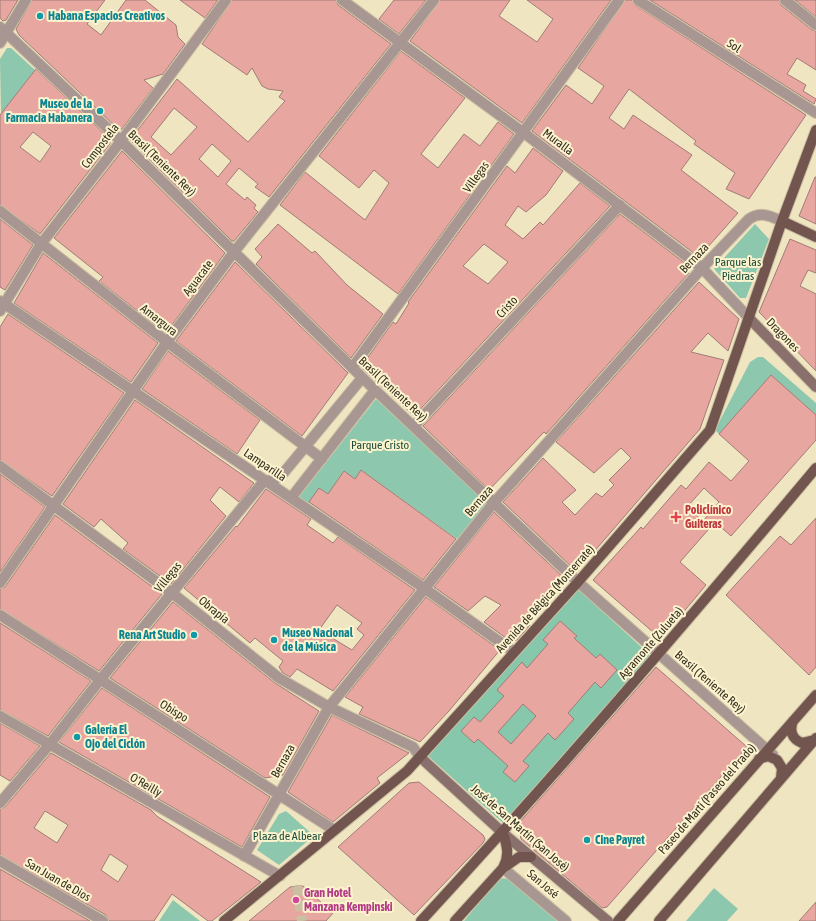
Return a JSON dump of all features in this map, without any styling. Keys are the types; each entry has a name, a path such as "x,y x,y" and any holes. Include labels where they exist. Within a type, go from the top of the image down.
{"main road":[{"name":"Avenida de Bélgica (Monserrate)","path":"224,921 407,771 578,582 710,430 782,221 816,130"},
{"path":"782,221 816,237"},
{"name":"Agramonte (Zulueta)","path":"420,921 502,833 659,655 816,468"},
{"name":"Paseo de Martí (Paseo del Prado)","path":"618,921 816,695"},
{"path":"793,721 791,730 794,738 802,743 815,739"},
{"path":"659,921 815,739"},
{"path":"759,759 768,756 778,760 782,768 781,778"},
{"path":"502,833 508,853 503,868"},
{"path":"455,921 503,868 519,857 531,857"}],"street":[{"path":"0,43 3,30 26,0"},
{"name":"Compostela","path":"1,305 41,244 121,141 226,0"},
{"name":"Muralla","path":"342,0 400,44 524,133 702,268 749,318"},
{"name":"Aguacate","path":"0,583 167,342 234,252 434,0"},
{"name":"Villegas","path":"352,368 524,133 619,0"},
{"name":"Sol","path":"638,0 816,113"},
{"path":"785,0 816,25"},
{"name":"Brasil (Teniente Rey)","path":"3,30 121,141 362,378 494,503 578,582 778,760"},
{"name":"Cristo","path":"414,426 620,205"},
{"name":"Amargura","path":"0,211 167,342 322,459"},
{"name":"Bernaza","path":"244,856 328,707 494,503 702,268 755,215 762,214 782,221"},
{"name":"Lamparilla","path":"1,305 424,588 514,652"},
{"name":"Dragones","path":"749,318 816,387"},
{"path":"264,480 274,480 281,476 362,378"},
{"path":"293,500 322,459 375,390"},
{"name":"Obrapía","path":"0,466 172,593 279,678 328,707 413,747 420,757"},
{"name":"Villegas","path":"0,802 50,744 100,680 264,480"},
{"name":"Obispo","path":"0,615 334,830"},
{"name":"O'Reilly","path":"0,716 280,876"},
{"name":"José de San Martín (San José)","path":"420,757 502,833 605,919"},
{"name":"San Juan de Dios","path":"0,861 103,921"},
{"name":"San José","path":"503,868 566,921"}],"green space":[{"path":"7,48 11,48 35,70 1,114 0,59"},
{"name":"Parque las Piedras","path":"755,224 769,239 746,298 740,298 714,269"},
{"path":"758,357 763,357 816,403 816,415 771,375 719,434 715,430 750,362"},
{"name":"Parque Cristo","path":"376,399 488,502 457,539 361,470 355,479 344,471 328,494 319,488 308,504 298,498"},
{"path":"577,588 651,656 504,824 428,756"},
{"name":"Plaza de Albear","path":"286,811 312,834 309,840 279,865 257,850 279,814"},
{"path":"499,878 511,879 558,921 464,921"},
{"path":"714,888 738,909 727,921 686,921"},
{"path":"173,900 200,921 159,921"}],"building":[{"path":"0,0 18,0 6,20 3,21 0,18"},
{"path":"32,0 105,0 87,24 101,35 126,0 145,0 176,25 178,37 185,44 163,74 144,80 153,88 122,129 118,129 19,35 16,29"},
{"path":"180,0 218,0 205,18"},
{"path":"232,0 336,0 338,5 391,44 269,197 255,187 258,184 239,168 226,184 245,200 247,197 256,205 254,208 258,212 234,241 232,241 130,140 177,79 248,142 285,101 279,97 283,91 268,89 262,86 252,68 247,75 202,44","holes":["174,108 197,127 171,155 151,137","212,144 231,161 218,177 199,159"]},
{"path":"394,0 426,0 399,34 379,19"},
{"path":"440,0 510,0 499,16 537,42 553,19 527,0 611,0 522,123 410,41"},
{"path":"625,0 632,0 635,5 806,115 749,199 726,189 735,173 694,144 696,141 629,89 609,118 624,129 633,115 692,155 681,170 738,213 699,257 532,131 566,85 592,104 604,86 578,68"},
{"path":"650,0 779,0 781,5 812,30 816,31 816,70 797,58 787,74 806,85 803,91 816,99 814,104"},
{"path":"795,0 816,0 816,17"},
{"path":"401,51 465,98 421,154 438,168 464,134 480,146 498,122 514,134 398,294 280,205 305,172 365,220 389,183 374,170 359,188 319,156"},
{"path":"36,69 110,139 110,144 40,234 0,205 0,115","holes":["33,132 51,146 40,162 20,147"]},
{"path":"533,148 563,171 546,195 526,212 518,206 505,225 523,239 540,222 543,225 580,183 610,206 414,416 361,367 393,322 396,324 409,303 408,302 507,166 515,173","holes":["484,244 508,262 488,284 463,266"]},
{"path":"122,151 225,253 166,333 99,281 103,277 54,238"},
{"path":"816,177 816,224 799,216"},
{"path":"620,214 690,267 687,271 689,273 546,434 544,432 489,490 423,426"},
{"path":"0,219 33,245 5,290 0,287"},
{"path":"278,224 312,253 315,251 347,285 383,314 351,358 256,264 262,257 255,249"},
{"path":"790,239 816,250 816,273 808,270 800,286 816,294 816,371 759,312"},
{"path":"43,253 158,343 131,382 14,303"},
{"path":"235,262 348,373 302,436 176,341"},
{"path":"699,282 739,319 728,351 708,333 691,352 724,360 700,429 592,554 575,570 503,502 543,458 576,490 562,502 575,515 596,493 602,497 614,485 609,480 631,458 621,448 594,473 556,442"},
{"path":"8,314 124,393 52,496 0,460 0,327"},
{"path":"168,351 260,420 237,454 142,389"},
{"path":"771,375 816,415 816,440 731,536 715,522 680,562 706,585 661,639 593,580 641,527 643,529 681,485 686,489 709,462 731,481 749,461 719,434","holes":["704,488 719,502 703,521 687,507"]},
{"path":"135,400 254,483 239,502 220,487 210,500 226,516 171,584 123,549 128,543 101,519 94,527 63,504"},
{"path":"361,470 456,539 423,580 309,502 319,488 328,494 344,471 355,479"},
{"path":"0,474 45,507 0,572"},
{"path":"266,489 311,519 307,525 333,543 338,537 415,590 333,691 297,669 290,677 283,673 279,667 283,661 255,638 250,643 184,588 236,526 237,527","holes":["337,605 362,623 357,629 364,635 352,650 319,630"]},
{"path":"494,512 563,577 563,582 528,624 530,625 517,640 510,641 484,622 501,605 485,596 468,611 434,587"},
{"path":"55,515 162,594 99,671 0,609 0,589 5,587"},
{"path":"816,518 816,667 809,675 726,595 780,536 791,545"},
{"path":"426,597 500,650 449,711 420,742 359,714 363,707 345,697"},
{"path":"173,602 275,683 319,711 283,775 265,778 110,678"},
{"path":"560,621 577,636 574,638 596,658 600,654 617,670 601,688 595,682 568,713 574,719 555,740 548,733 523,761 529,766 515,782 503,772 508,766 478,739 474,743 461,731 474,717 480,722 504,696 497,690 522,662 527,668 548,644 543,640","holes":["523,704 536,716 511,744 498,732"]},
{"path":"0,623 91,681 48,736 0,710"},
{"path":"656,667 747,747 607,907 602,908 521,839 518,824"},
{"path":"102,688 270,797 242,847 59,742"},
{"path":"332,715 409,753 377,778 380,783 333,822 288,792"},
{"path":"0,723 40,746 10,781 0,775"},
{"path":"51,753 151,810 158,817 261,882 212,921 208,921 172,894 154,921 109,921 106,915 0,855 0,809 5,807","holes":["45,811 68,825 57,843 34,828","110,854 128,866 118,882 101,870"]},
{"path":"419,782 483,835 485,839 483,843 414,915 338,847 409,783"},
{"path":"0,869 90,921 0,921"},
{"name":"Gran Hotel Manzana Kempinski","path":"303,886 333,913 326,921 249,921 290,887"},
{"path":"816,902 816,921 799,921"}],"tunnel":[{"path":"297,886 302,921"}],"place":[{"name":"Habana Espacios Creativos","path":"40,16"},
{"name":"Museo de la Farmacia Habanera","path":"100,111"},
{"name":"Policlínico Guiteras","path":"676,517"},
{"name":"Rena Art Studio","path":"194,635"},
{"name":"Museo Nacional de la Música","path":"274,640"},
{"name":"Galería El Ojo del Ciclón","path":"77,737"},
{"name":"Cine Payret","path":"587,840"},
{"name":"Gran Hotel Manzana Kempinski","path":"296,900"}]}
